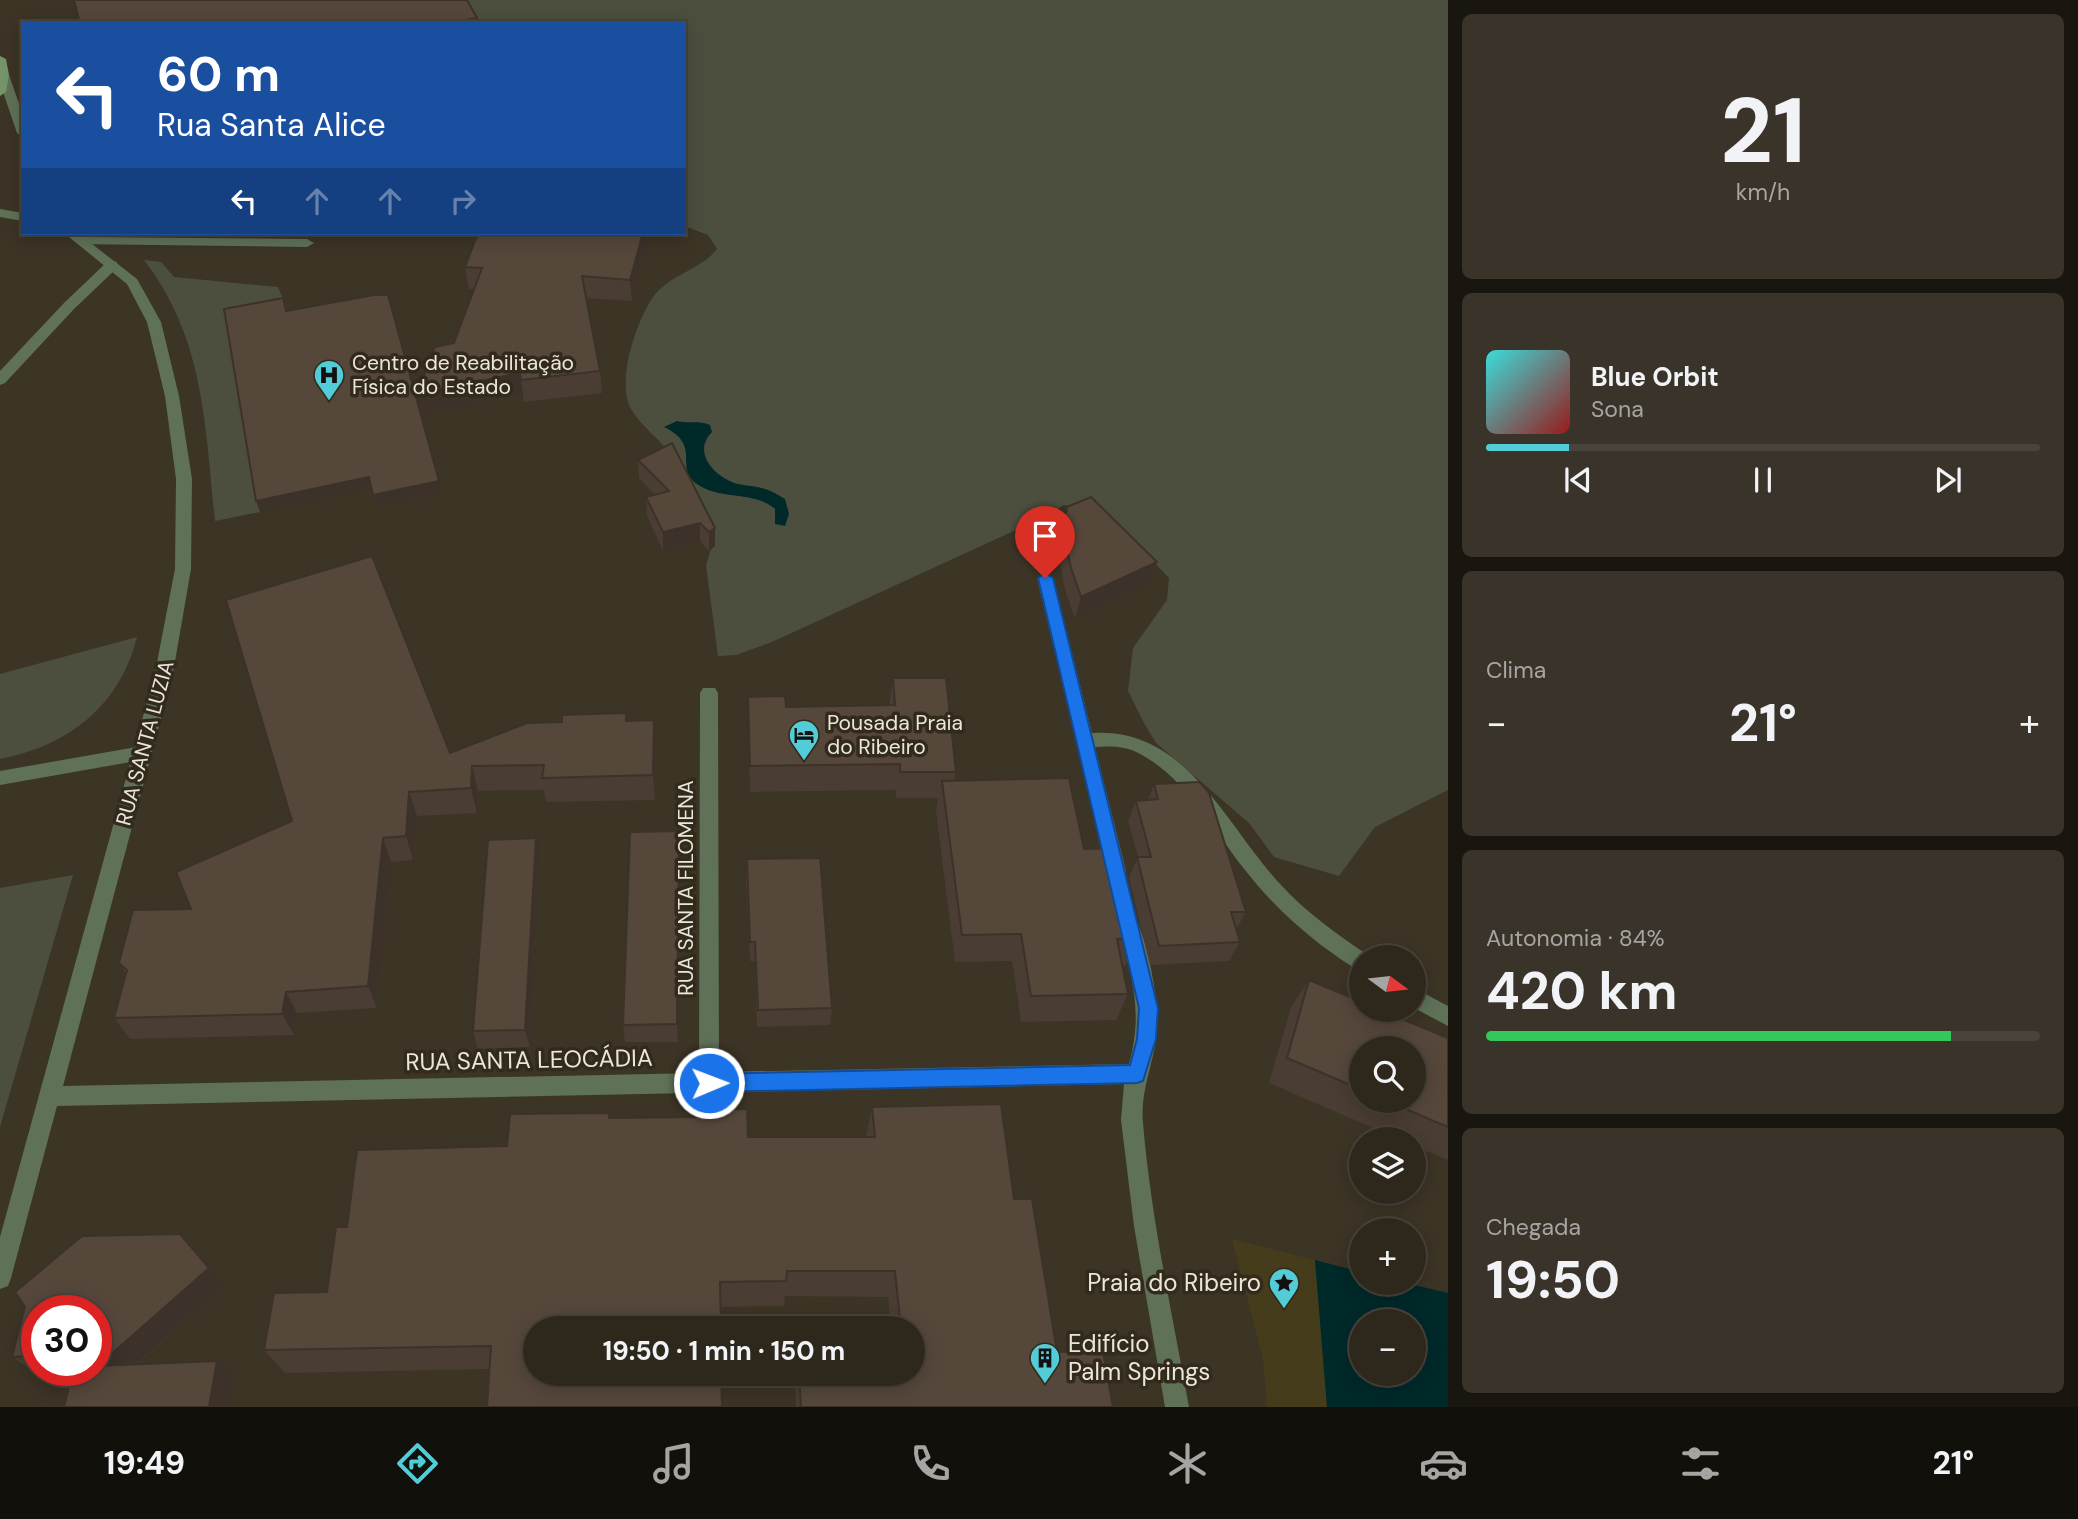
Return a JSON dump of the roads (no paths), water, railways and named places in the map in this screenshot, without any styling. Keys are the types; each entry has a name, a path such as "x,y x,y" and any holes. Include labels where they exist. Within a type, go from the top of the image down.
{"street":[{"path":"0,59 21,127"},
{"path":"0,92 3,75"},
{"path":"0,213 21,217"},
{"path":"76,237 307,243"},
{"name":"RUA SANTA LUZIA","path":"0,1278 164,673 176,620 183,569 184,479 172,396 154,322 132,282 76,237"},
{"path":"0,380 69,306 113,265"},
{"path":"1045,578 1148,1008 1146,1039 1137,1074 1132,1120 1145,1226 1177,1407"},
{"name":"RUA SANTA FILOMENA","path":"709,693 709,1083"},
{"path":"1084,741 1125,741 1151,752 1182,778 1210,809 1245,858 1284,902 1349,953"},
{"path":"0,778 142,753"},
{"path":"1426,1004 1448,1017"},
{"name":"RUA SANTA LEOCÁDIA","path":"49,1096 1137,1074"}],"water":[{"path":"677,421 710,425 712,432 704,448 709,464 730,481 768,490 785,499 789,514 785,526 775,524 775,509 766,503 716,492 697,484 687,471 682,442 676,434 664,427"},
{"path":"1315,1260 1349,1269 1349,1295 1426,1295 1426,1288 1448,1293 1448,1407 1327,1407"}],"place":[{"name":"Centro de Reabilitação Física do Estado","path":"329,402"},
{"name":"Pousada Praia do Ribeiro","path":"804,762"},
{"name":"Praia do Ribeiro","path":"1284,1310"},
{"name":"Edifício Palm Springs","path":"1045,1385"}]}
